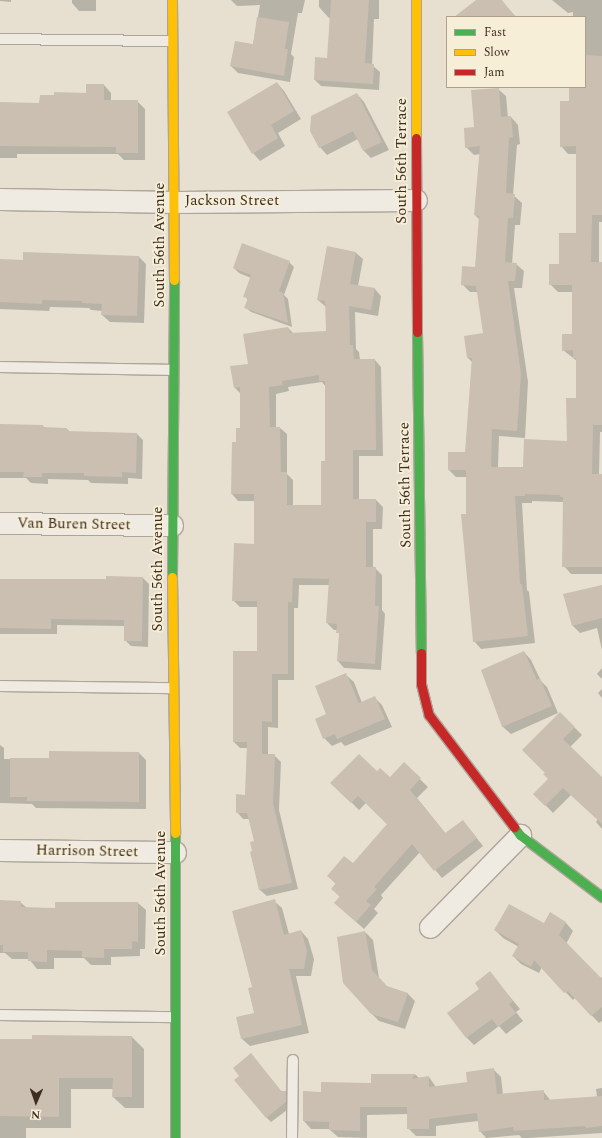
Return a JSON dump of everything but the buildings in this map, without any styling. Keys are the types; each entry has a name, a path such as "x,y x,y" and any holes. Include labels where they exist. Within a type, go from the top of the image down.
{"street":[{"name":"South 56th Avenue","path":"172,0 175,202 172,525 175,852 175,1138"},
{"name":"South 56th Terrace","path":"416,0 416,200 421,684 429,715 520,835 602,896"},
{"name":"Jackson Street","path":"0,199 175,202 416,200"},
{"name":"Van Buren Street","path":"0,523 172,525"},
{"path":"430,927 520,835"},
{"name":"Harrison Street","path":"0,850 175,852"}],"lane":[{"path":"0,39 172,41"},
{"path":"0,367 173,370"},
{"path":"0,686 173,688"},
{"path":"0,1015 175,1017"},
{"path":"292,1138 293,1060"}],"traffic: fast":[{"path":"172,577 174,280"},
{"path":"417,332 421,653"},
{"path":"514,827 520,835 602,897"},
{"path":"175,833 175,1138"}],"traffic: slow":[{"path":"172,0 174,280"},
{"path":"416,0 416,138"},
{"path":"172,577 175,833"}],"traffic: jam":[{"path":"416,138 417,332"},
{"path":"421,653 421,684 429,715 514,827"}]}
